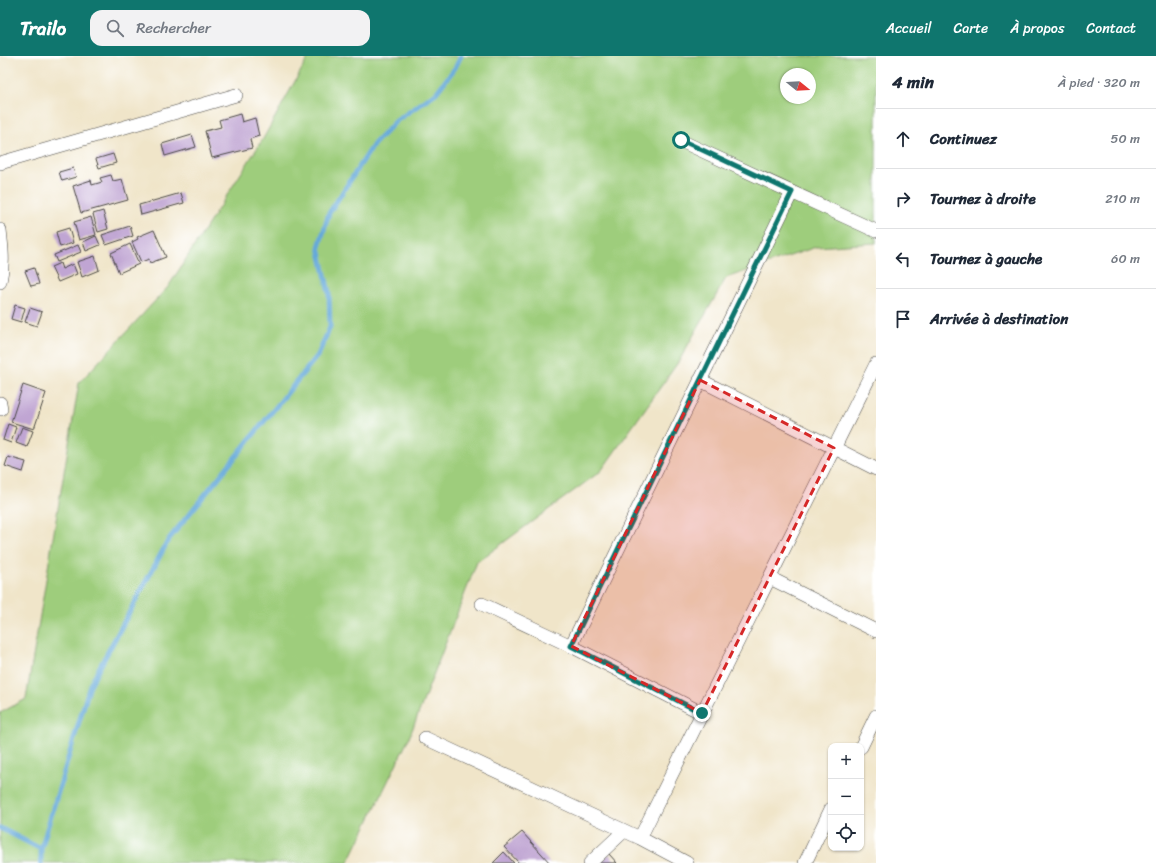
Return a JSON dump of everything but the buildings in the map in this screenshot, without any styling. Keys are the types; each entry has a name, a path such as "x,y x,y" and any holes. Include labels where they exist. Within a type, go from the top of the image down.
{"street":[{"path":"0,163 236,95"},
{"path":"681,140 876,231"},
{"path":"571,646 792,192"},
{"path":"0,230 2,245 2,272 0,282"},
{"path":"640,838 876,364"},
{"path":"700,380 876,469"},
{"path":"770,578 876,631"},
{"path":"482,604 571,646 702,713"},
{"path":"863,743 876,716"},
{"path":"425,738 640,838 687,863"},
{"path":"805,863 828,815"},
{"path":"590,863 624,831"}],"highlighted area":[{"path":"700,380 834,448 702,713 571,646"}],"green space":[{"path":"309,56 876,56 876,243 816,247 726,278 679,361 601,471 477,562 409,738 348,863 0,863 0,713 26,699 79,383 168,287 263,139"}],"waterway":[{"path":"41,863 41,849 90,685 169,539 318,355 330,327 329,293 319,247 329,213 374,144 396,121 436,93 455,68 461,56"},
{"path":"0,828 41,849"}],"route":[{"path":"681,140 792,192 571,646 702,713"}]}
